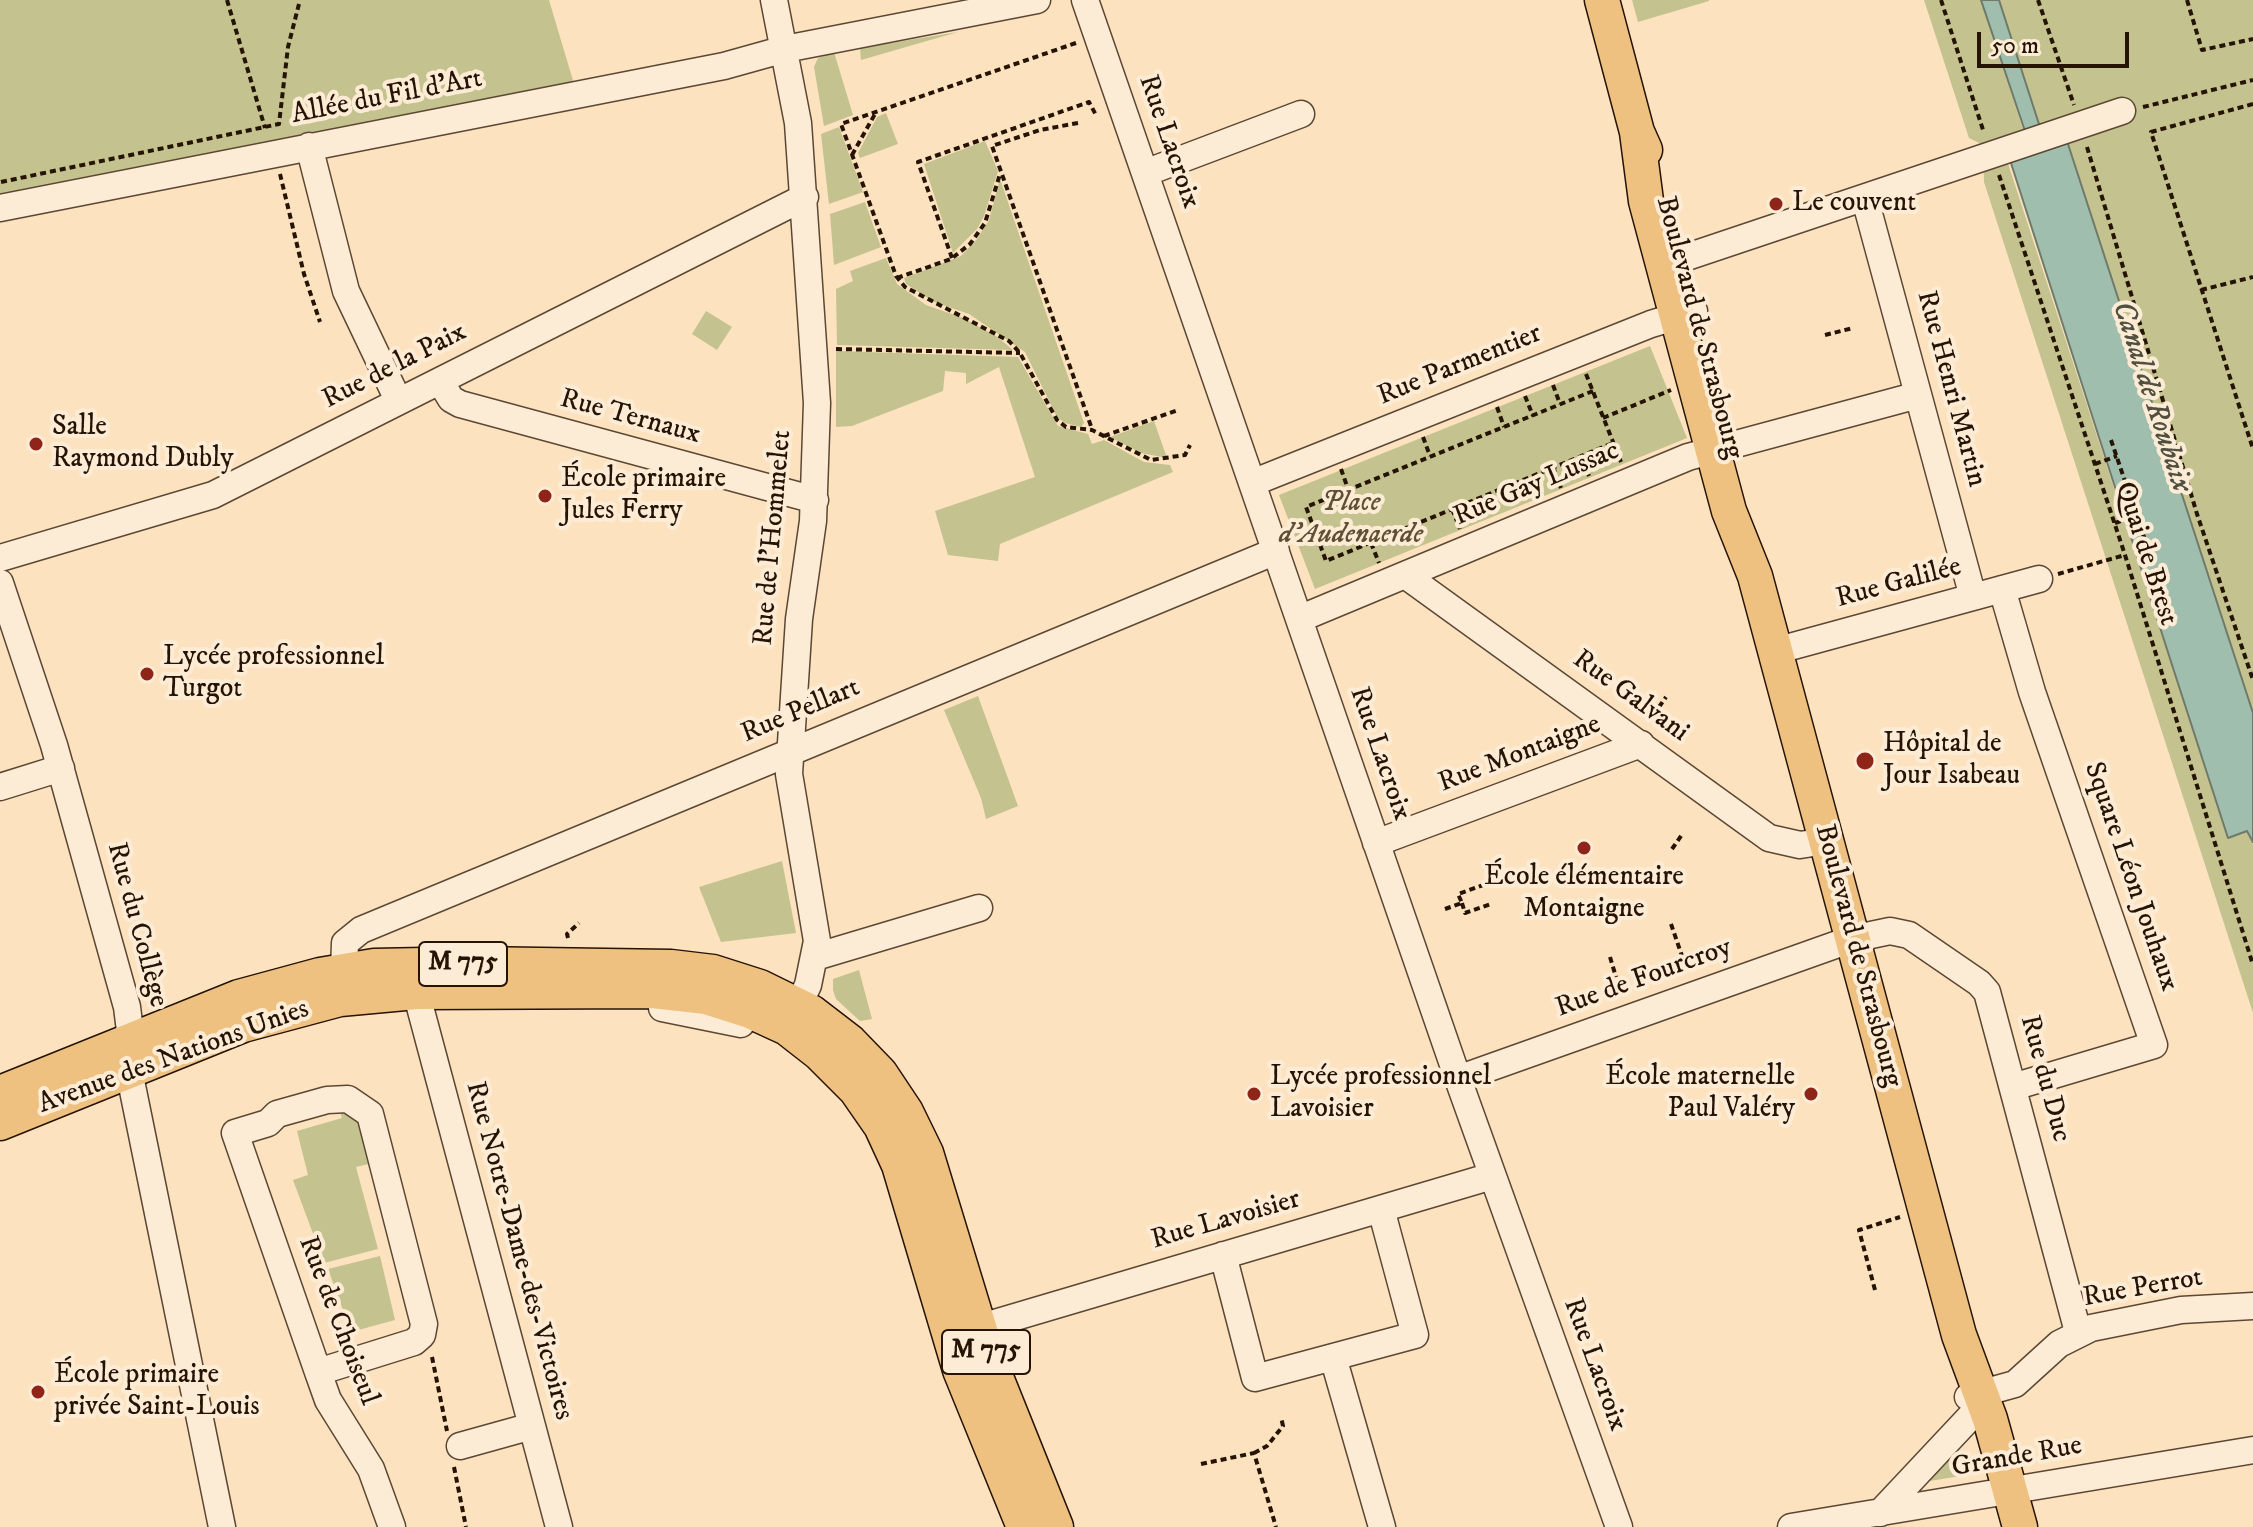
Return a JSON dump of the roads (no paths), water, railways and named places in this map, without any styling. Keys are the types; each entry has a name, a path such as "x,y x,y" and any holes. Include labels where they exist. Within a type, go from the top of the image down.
{"main road":[{"name":"Boulevard de Strasbourg","path":"1602,0 1637,132 1644,193 1672,262 1721,447 1732,519 1755,576 1959,1335 1973,1402 2001,1493"},
{"name":"Boulevard de Strasbourg","path":"1685,313 1694,381 1721,447"},
{"name":"Avenue des Nations Unies","path":"0,1123 239,997 344,970 405,964 686,968 737,979 792,1027 856,1090 892,1147 960,1370 1024,1527"},
{"name":"Avenue des Nations Unies","path":"0,1093 282,1012 340,999 416,992 614,990 691,995 732,1004 858,1049 880,1073 906,1112 932,1171 978,1328 1056,1527"},
{"path":"2001,1493 2001,1527"},
{"path":"2001,1493 2020,1527"}],"street":[{"name":"Rue de l'Hommelet","path":"774,0 796,107 814,349 815,500 799,619 790,795 815,926 815,957 792,1027"},
{"name":"Allée du Fil d'Art","path":"0,208 724,66 785,49 1037,0"},
{"name":"Rue Lacroix","path":"1089,11 1458,1079 1619,1527"},
{"path":"1672,262 1952,171 2122,111"},
{"path":"1145,173 1301,114"},
{"path":"309,146 343,281 375,358 398,400"},
{"name":"Rue de la Paix","path":"0,558 213,495 805,197"},
{"name":"Rue Henri Martin","path":"1865,199 1973,597"},
{"name":"Rue Parmentier","path":"1252,483 1685,313"},
{"name":"Rue Ternaux","path":"440,381 451,399 460,404 815,500"},
{"name":"Rue Gay Lussac","path":"1299,619 1393,570 1721,447 1918,395"},
{"name":"Rue Pellart","path":"344,970 343,951 353,934 1276,551"},
{"name":"Rue Galvani","path":"1393,570 1769,838 1800,845 1826,841"},
{"name":"Rue Galilée","path":"1775,651 2039,579"},
{"name":"Rue du Collège","path":"0,583 25,650 61,768 125,999 130,1055 222,1527"},
{"name":"Square Léon Jouhaux","path":"2002,589 2032,692 2154,1045 2013,1087"},
{"name":"Rue Montaigne","path":"1376,843 1641,744"},
{"path":"0,787 61,768"},
{"path":"815,957 979,908"},
{"name":"Rue du Duc","path":"1852,939 1890,931 1909,935 1984,987 2078,1332"},
{"name":"Rue de Fourcroy","path":"1458,1079 1852,939"},
{"name":"Rue Notre-Dame-des-Victoires","path":"416,992 559,1527"},
{"path":"792,1027 869,1134 947,1374 1008,1527"},
{"name":"Rue de Choiseul","path":"318,1372 405,1346 422,1335 422,1309 370,1114 348,1099 327,1100 277,1114 268,1123 235,1133 318,1372 334,1414 376,1478 392,1527"},
{"name":"Rue Lavoisier","path":"978,1328 1492,1176"},
{"path":"1223,1255 1255,1378 1415,1335 1381,1209"},
{"name":"Rue Perrot","path":"1973,1402 2021,1380 2059,1344 2078,1332 2181,1310 2253,1306"},
{"path":"1333,1357 1382,1527"},
{"path":"1880,1513 1973,1402"},
{"path":"460,1446 532,1426"},
{"name":"Grande Rue","path":"1791,1527 2253,1450"}],"water":[{"name":"Canal de Roubaix","path":"1981,0 1999,0 2047,149 2067,141 2253,713 2253,842 2247,831 2228,838 2174,671 2010,160 2032,152"}],"place":[{"name":"Le couvent","path":"1776,204"},
{"name":"Salle Raymond Dubly","path":"36,444"},
{"name":"École primaire Jules Ferry","path":"545,496"},
{"name":"Lycée professionnel Turgot","path":"147,674"},
{"name":"Hôpital de Jour Isabeau","path":"1865,761"},
{"name":"École élémentaire Montaigne","path":"1584,848"},
{"name":"Lycée professionnel Lavoisier","path":"1254,1094"},
{"name":"École maternelle Paul Valéry","path":"1811,1094"},
{"name":"École primaire privée Saint-Louis","path":"38,1392"}],"park label":[{"name":"Place d'Audenaerde","path":"1351,520"}]}
